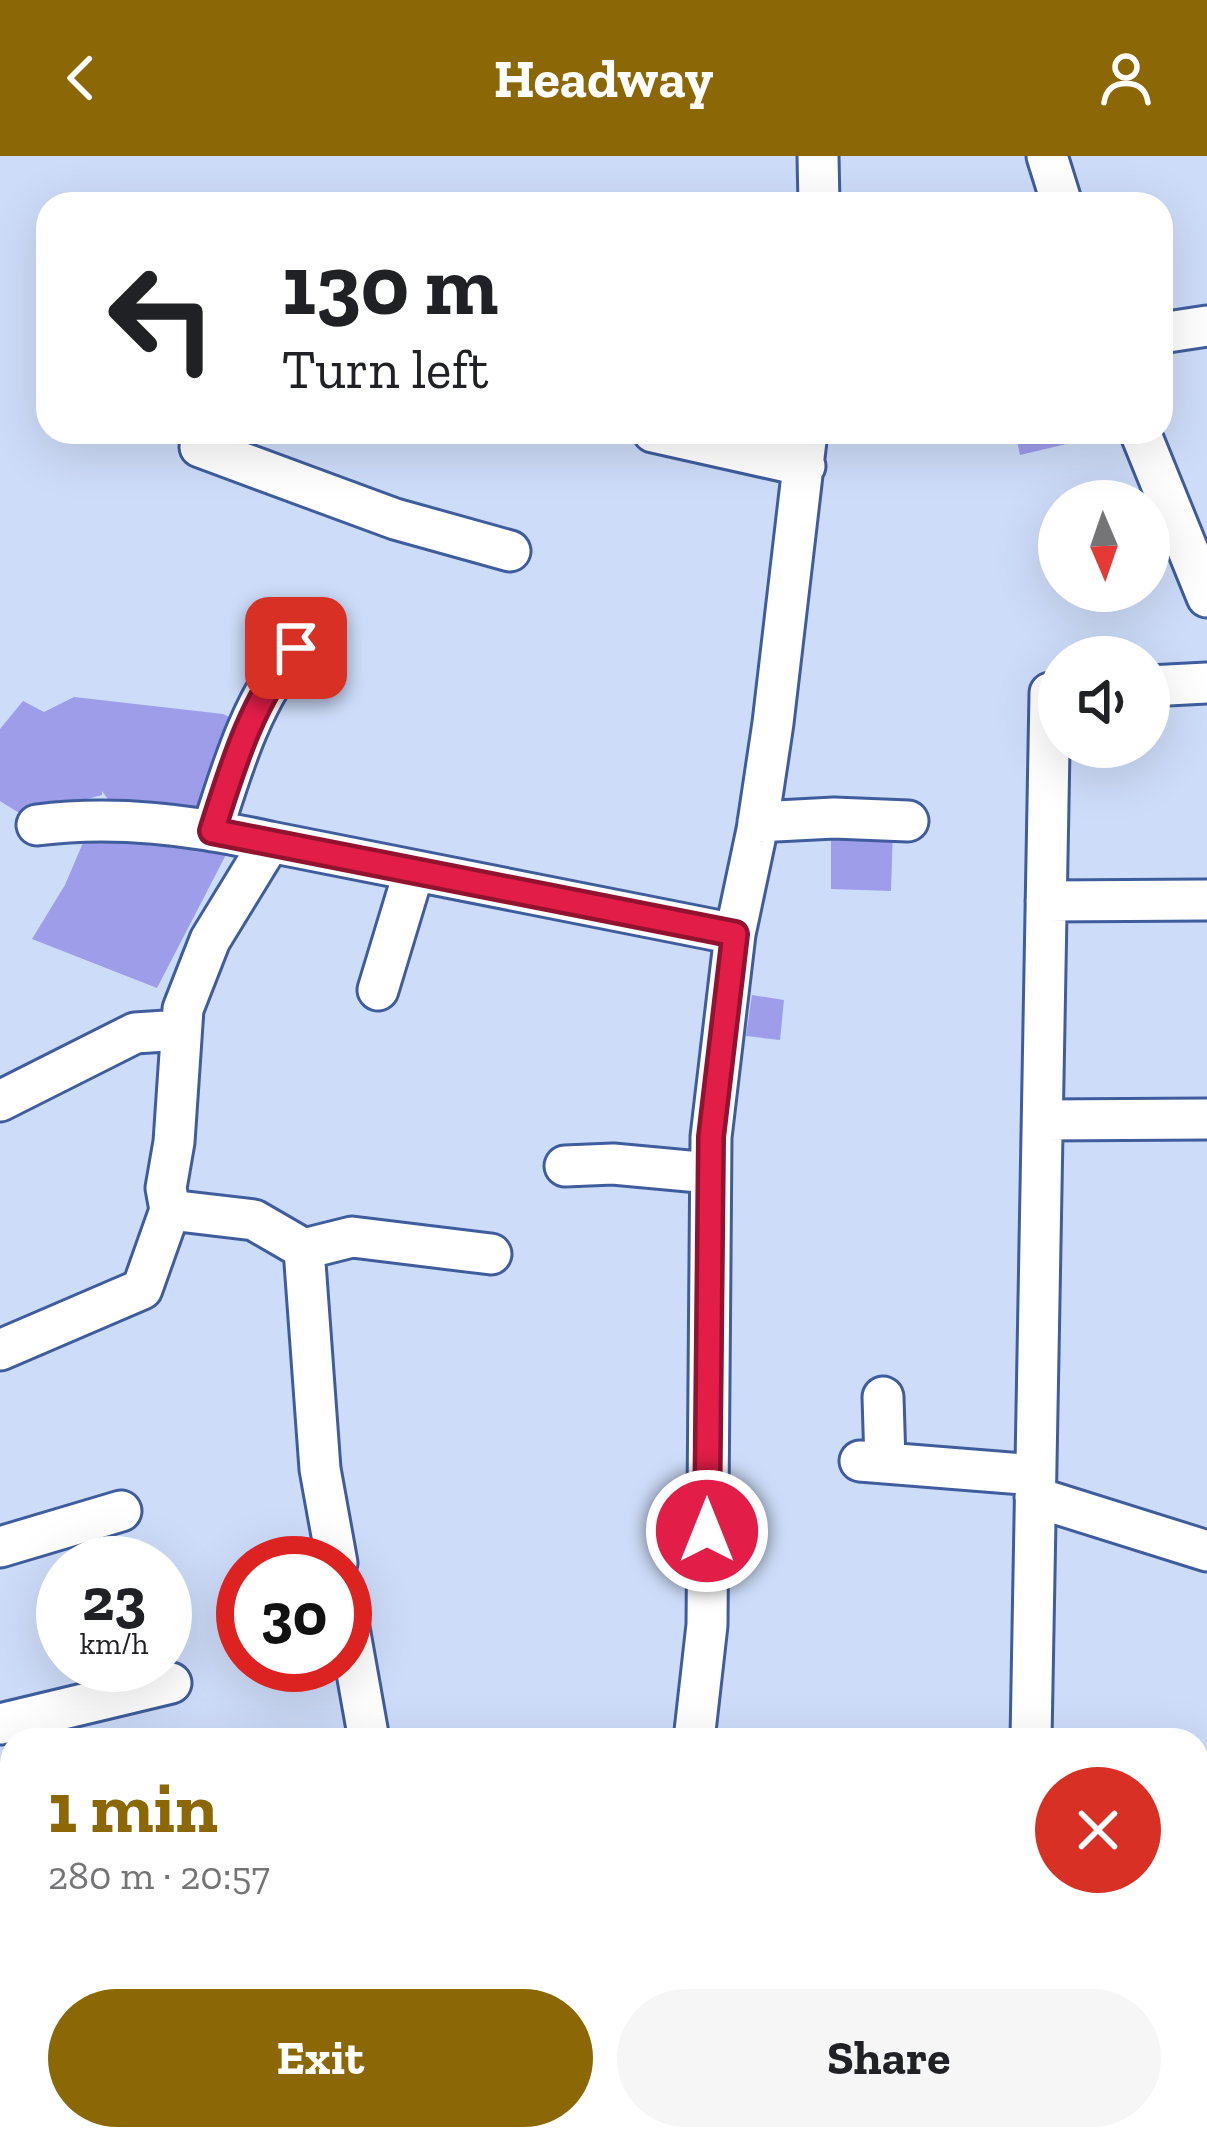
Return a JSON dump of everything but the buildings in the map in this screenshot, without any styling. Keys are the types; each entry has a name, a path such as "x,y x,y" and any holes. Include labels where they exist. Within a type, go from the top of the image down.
{"street":[{"path":"818,156 819,192"},
{"path":"1047,156 1058,192"},
{"path":"1173,331 1207,326"},
{"path":"695,1728 707,1625 711,1137 735,934 758,822 806,449 761,444"},
{"path":"1145,444 1207,597"},
{"path":"200,447 395,519 510,551"},
{"path":"212,831 260,700 278,669 296,648 322,653"},
{"path":"1170,685 1207,683"},
{"path":"1031,1728 1049,768"},
{"path":"37,825 87,819 212,831 735,934"},
{"path":"758,822 908,821"},
{"path":"0,1350 142,1289 170,1210 166,1188 174,1142 183,1009 210,940 270,842"},
{"path":"378,991 414,871"},
{"path":"1046,901 1207,900"},
{"path":"0,1100 135,1033 181,1030"},
{"path":"1042,1120 1207,1119"},
{"path":"565,1166 613,1164 710,1173"},
{"path":"170,1210 254,1220 304,1250 352,1237 491,1254"},
{"path":"304,1250 320,1469 332,1536"},
{"path":"883,1397 872,1461 1035,1486 1207,1551"},
{"path":"0,1547 121,1511"},
{"path":"0,1724 130,1692"},
{"path":"360,1692 367,1728"}],"route":[{"path":"296,648 260,700 212,831 735,934 711,1137 707,1531"}]}
